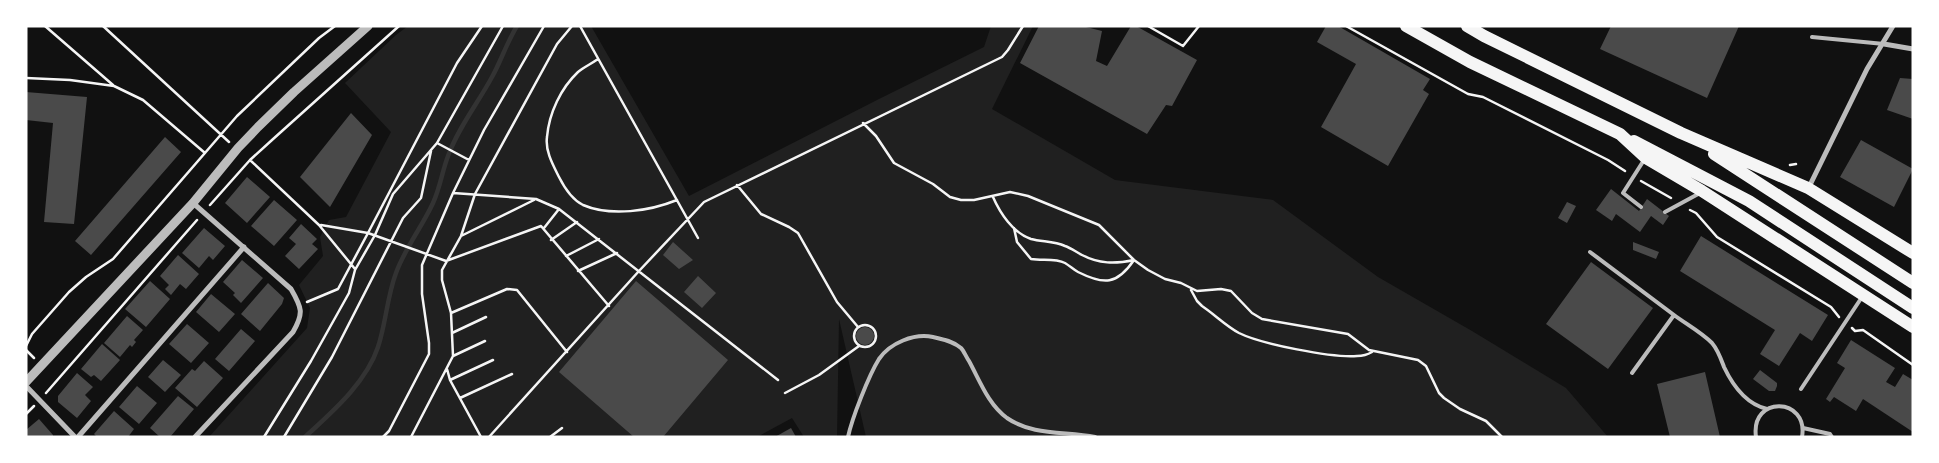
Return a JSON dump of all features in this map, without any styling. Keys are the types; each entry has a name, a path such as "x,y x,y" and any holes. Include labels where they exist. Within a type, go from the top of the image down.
{"main road":[{"path":"1406,26 1470,62 1620,134 1749,201 1913,308"},
{"path":"1467,26 1682,133 1808,188 1913,253"},
{"path":"1682,133 1913,283"},
{"path":"1620,134 1646,158 1702,191 1913,327"}],"street":[{"path":"26,382 193,203 238,148 258,127 368,26"},
{"path":"1808,188 1867,69 1884,44 1893,26"},
{"path":"1884,44 1913,49"},
{"path":"193,203 291,289 301,305 301,318 293,332 195,437"},
{"path":"26,386 77,437 244,247"}],"lane":[{"path":"1812,37 1884,44"},
{"path":"1641,207 1623,193 1646,158"},
{"path":"1665,212 1702,191"},
{"path":"1590,252 1712,343 1728,375 1741,394 1755,406 1767,409"},
{"path":"1802,389 1864,295"},
{"path":"1632,373 1674,315"},
{"path":"848,437 864,392 880,359 889,348 916,336 928,336 946,340 961,348 991,402 1006,417 1020,425 1040,431 1095,437"},
{"path":"1756,437 1755,429 1761,414 1774,406 1790,408 1801,420 1804,428 1802,437"},
{"path":"1804,428 1830,434 1832,437"}],"path":[{"path":"46,26 114,86 143,100 205,153"},
{"path":"103,26 220,135"},
{"path":"26,346 32,334 69,292 86,276 113,258 237,116 312,44 334,26"},
{"path":"26,414 250,160 315,99 399,26"},
{"path":"301,305 338,289 457,63 482,26"},
{"path":"264,437 311,361 349,293 355,270 376,236 393,194 437,144 503,26"},
{"path":"383,437 388,432 429,354 422,294 422,265 453,193 484,130 544,26"},
{"path":"410,437 452,356 451,313 442,280 442,270 461,236 475,194 557,44 572,26"},
{"path":"580,26 698,238"},
{"path":"490,436 687,218 704,202 1002,57 1023,26"},
{"path":"1148,26 1183,46 1199,26"},
{"path":"1346,26 1468,94 1482,97 1608,160 1696,213 1716,237 1831,307 1835,313"},
{"path":"598,59 578,72 563,90 553,109 546,138 550,160 565,188 582,205 600,210 631,212 662,206 677,200"},
{"path":"26,78 70,80 114,86"},
{"path":"863,123 876,136 894,162 934,184 950,197 961,200 982,200 1010,192 1016,193 1099,225 1134,260 1165,279 1201,291 1226,290 1236,296 1252,313 1262,319 1348,334 1365,348 1412,358 1424,363 1438,393 1460,409 1486,420 1502,437"},
{"path":"437,144 469,160"},
{"path":"284,437 332,357 403,218 421,198 432,149"},
{"path":"250,160 319,225 355,270"},
{"path":"737,185 761,214 798,233 831,292 846,314 858,327"},
{"path":"453,193 536,200 559,209 778,380"},
{"path":"993,197 1014,228 1029,238 1063,245 1097,261 1111,264 1134,260"},
{"path":"461,236 536,200"},
{"path":"544,228 559,209"},
{"path":"551,240 577,222"},
{"path":"319,225 368,233 446,261 541,226 609,306"},
{"path":"1014,228 1018,242 1031,259 1057,261 1101,281 1108,282 1124,274 1134,260"},
{"path":"566,256 599,240"},
{"path":"578,271 617,254"},
{"path":"1191,288 1196,301 1237,332 1249,337 1289,347 1340,355 1363,356 1373,351"},
{"path":"451,313 507,289 517,290 567,352"},
{"path":"452,333 486,317"},
{"path":"867,325 874,329 876,334 875,342 871,346 865,348 855,342 854,336 858,327 867,325"},
{"path":"1855,331 1863,330 1913,365"},
{"path":"452,356 485,341"},
{"path":"785,392 819,375 859,346"},
{"path":"450,380 493,360"},
{"path":"446,367 450,380 481,437"},
{"path":"460,398 512,374"},
{"path":"550,437 562,428"}],"shaded area":[{"path":"408,26 591,26 689,196 984,47 991,26 1033,26 992,109 1115,180 1273,200 1378,277 1566,388 1608,437 866,437 839,319 837,437 804,437 792,418 757,437 209,437 307,328 310,308 299,285 323,256 320,237 329,220 346,217 391,132 345,83"}],"building":[{"path":"1039,26 1082,26 1102,31 1096,61 1107,66 1131,26 1136,26 1197,60 1172,106 1166,105 1147,134 1020,63"},
{"path":"1326,26 1338,26 1430,79 1423,90 1429,94 1388,166 1321,127 1356,64 1317,42"},
{"path":"1611,26 1739,26 1707,98 1600,49"},
{"path":"1900,78 1913,79 1913,119 1887,110"},
{"path":"26,92 87,97 74,224 44,222 53,123 26,120"},
{"path":"351,113 372,135 330,207 300,177"},
{"path":"165,137 181,152 91,255 75,241"},
{"path":"1861,140 1913,169 1894,207 1840,177"},
{"path":"247,177 270,197 247,223 225,203"},
{"path":"1611,189 1639,211 1647,199 1669,216 1663,225 1651,216 1640,232 1616,214 1612,221 1596,210"},
{"path":"274,200 297,220 274,246 251,226"},
{"path":"1567,202 1576,206 1567,223 1558,218"},
{"path":"301,224 317,239 312,244 318,249 299,269 285,256 296,244 289,238"},
{"path":"204,228 225,246 213,260 209,256 199,268 182,253"},
{"path":"1701,236 1828,315 1812,341 1800,333 1779,366 1760,354 1775,330 1680,271"},
{"path":"673,242 693,260 679,269 663,255"},
{"path":"1633,242 1659,252 1656,259 1633,250"},
{"path":"178,255 199,274 186,289 180,284 171,295 165,289 169,285 160,276"},
{"path":"242,260 263,278 241,303 233,295 235,293 223,282"},
{"path":"1591,262 1653,308 1608,369 1546,324"},
{"path":"698,276 716,293 702,308 684,292"},
{"path":"150,281 170,299 146,327 125,309"},
{"path":"636,281 728,360 663,437 634,437 559,372"},
{"path":"268,283 284,298 282,304 260,331 241,314"},
{"path":"211,294 235,314 219,332 196,312"},
{"path":"127,316 143,330 134,340 136,342 132,347 130,345 120,357 104,343"},
{"path":"187,324 209,343 191,363 169,344"},
{"path":"865,327 871,330 874,336 871,342 865,345 859,342 856,336 859,330"},
{"path":"241,329 255,341 229,371 215,359"},
{"path":"1851,340 1895,368 1886,382 1895,387 1903,374 1913,380 1913,432 1863,399 1856,411 1834,397 1830,402 1826,399 1845,368 1837,363"},
{"path":"102,344 120,360 101,381 94,375 91,377 81,369"},
{"path":"163,360 181,375 165,392 148,377"},
{"path":"204,361 223,378 197,407 175,388 192,369 195,371"},
{"path":"1760,370 1777,383 1775,391 1769,391 1753,379"},
{"path":"1705,372 1720,437 1670,437 1657,384"},
{"path":"77,373 93,387 85,395 91,401 77,418 58,402 58,396"},
{"path":"137,386 157,403 139,424 119,407"},
{"path":"178,396 194,409 170,437 160,437 150,428"},
{"path":"114,411 134,429 128,437 97,437 94,434"},
{"path":"39,419 53,437 26,437 26,430"},
{"path":"791,428 796,437 775,437"}],"waterway":[{"path":"305,437 357,385 373,360 381,338 396,273 433,203 452,146 492,77 517,26"}]}
